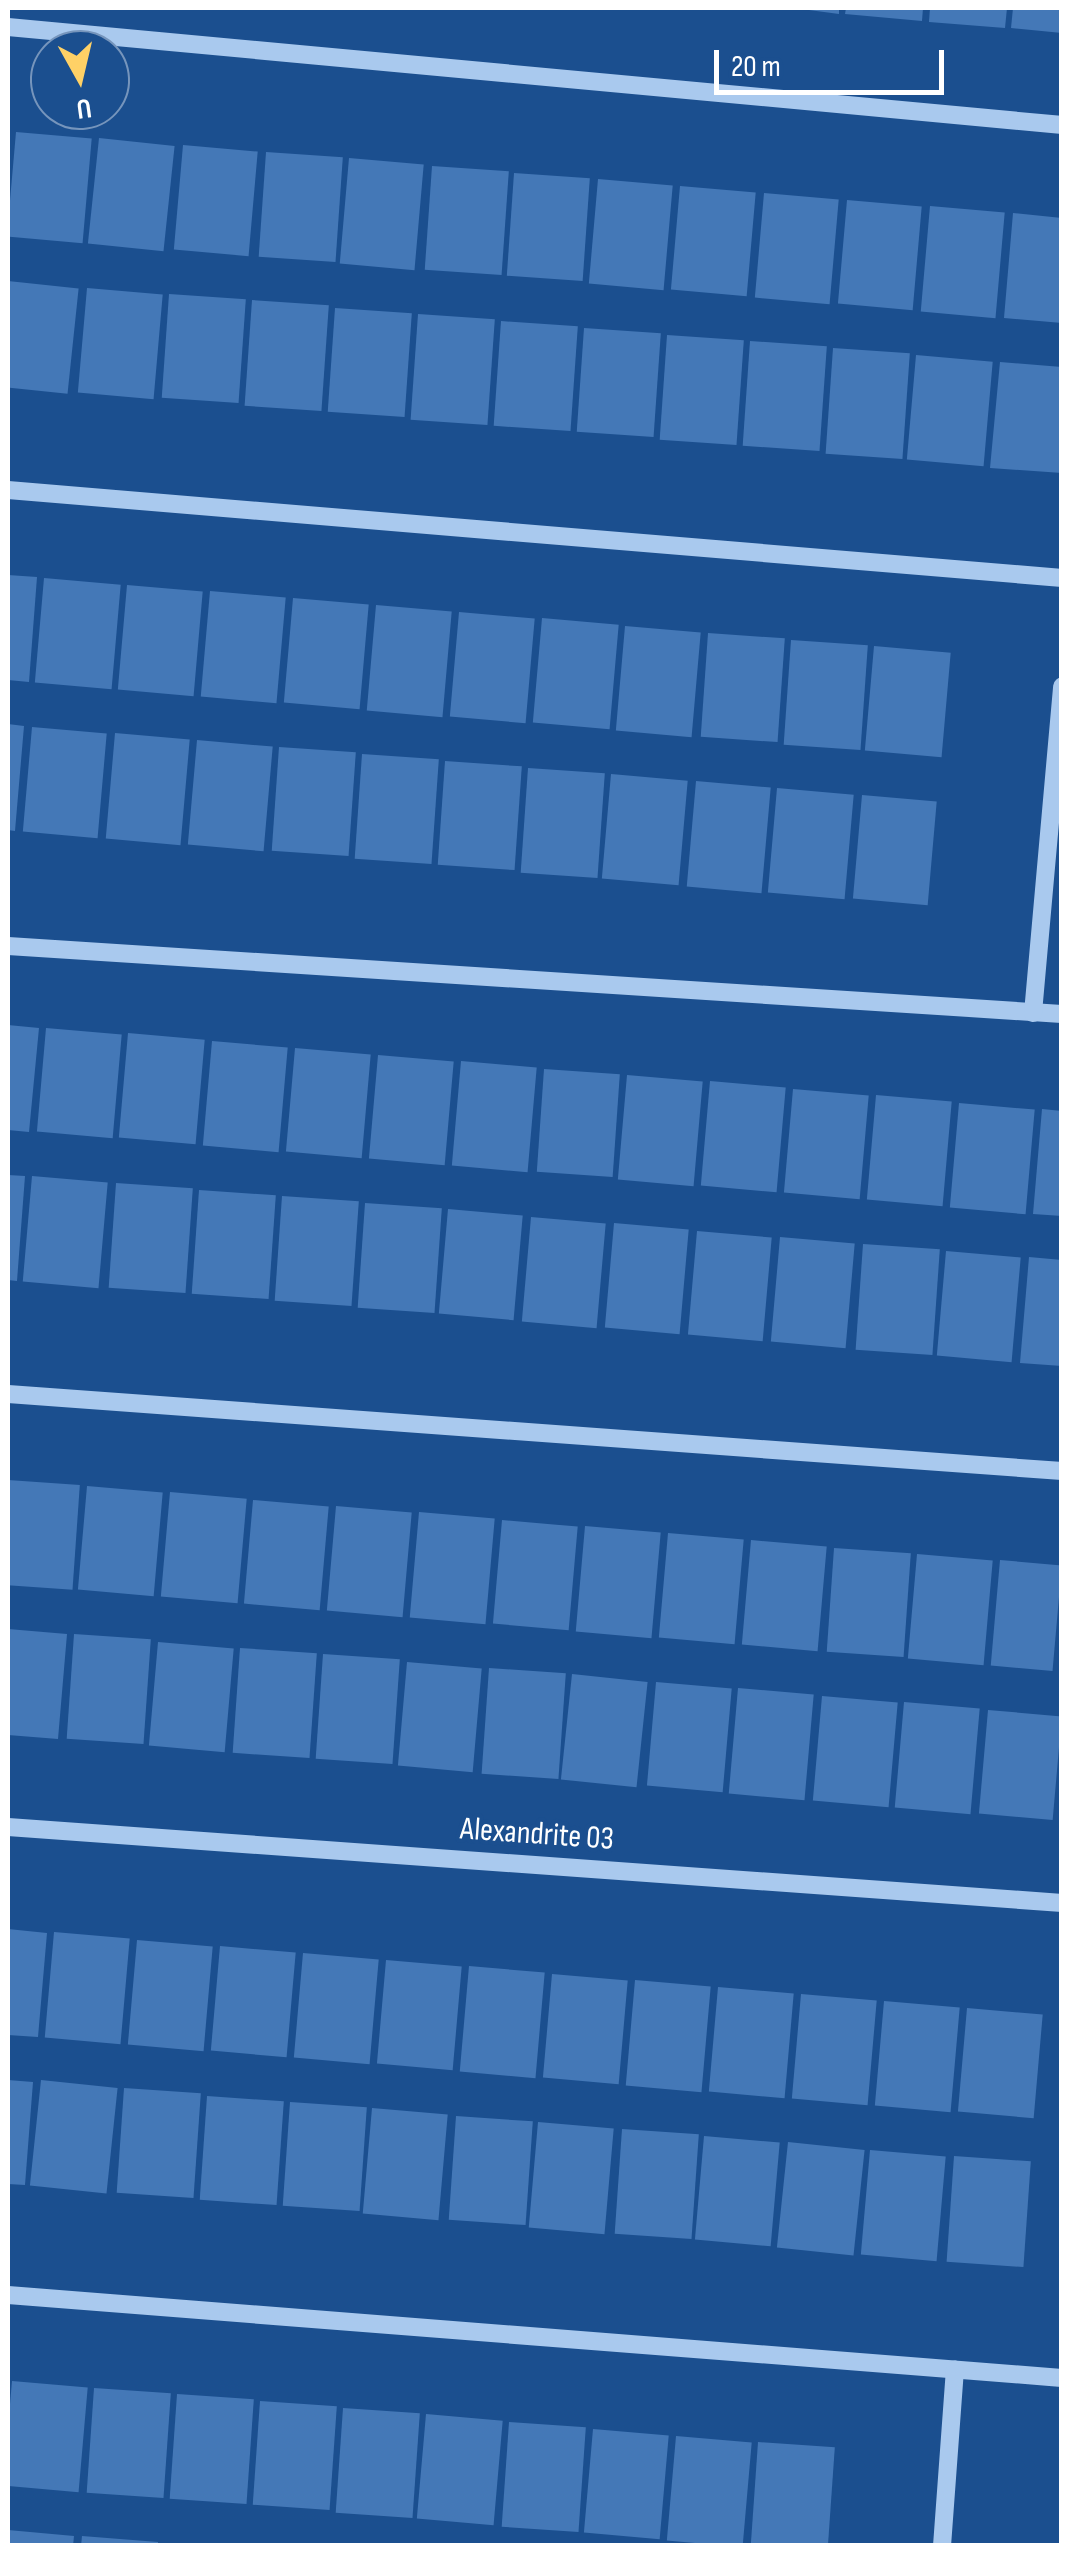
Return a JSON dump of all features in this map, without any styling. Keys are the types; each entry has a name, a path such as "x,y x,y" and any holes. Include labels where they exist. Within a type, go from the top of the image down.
{"street":[{"path":"8,26 1062,125"},
{"path":"8,490 1062,578"},
{"path":"1033,1012 1062,686"},
{"path":"8,946 1062,1014"},
{"path":"8,1394 1062,1471"},
{"name":"Alexandrite 03","path":"8,1827 1062,1904"},
{"path":"8,2295 1062,2378"},
{"path":"942,2546 955,2370"}],"building":[{"path":"794,8 839,8 839,14"},
{"path":"846,8 923,8 922,21 845,14"},
{"path":"930,8 1007,8 1005,28 929,22"},
{"path":"1013,8 1062,8 1062,33 1011,28"},
{"path":"16,132 92,139 83,243 8,237"},
{"path":"99,138 175,146 164,251 88,243"},
{"path":"183,145 258,152 249,256 174,250"},
{"path":"266,152 343,157 335,262 259,257"},
{"path":"349,158 424,165 414,270 340,264"},
{"path":"432,166 509,171 502,275 425,270"},
{"path":"514,173 590,178 583,281 507,276"},
{"path":"598,179 673,186 664,290 589,284"},
{"path":"680,186 756,193 747,296 671,290"},
{"path":"764,193 839,200 830,304 755,298"},
{"path":"847,200 922,207 913,310 838,304"},
{"path":"930,206 1005,213 995,318 921,312"},
{"path":"1013,213 1062,218 1062,323 1004,318"},
{"path":"8,281 79,288 68,394 8,388"},
{"path":"87,288 163,295 154,399 78,393"},
{"path":"169,294 246,299 239,403 162,398"},
{"path":"252,300 329,305 321,411 245,406"},
{"path":"335,308 412,313 405,417 328,412"},
{"path":"418,314 495,319 487,425 411,420"},
{"path":"501,321 578,326 570,431 494,426"},
{"path":"584,328 661,333 654,437 577,432"},
{"path":"667,335 744,340 736,445 660,440"},
{"path":"750,341 827,346 819,451 743,446"},
{"path":"833,348 910,353 902,459 826,454"},
{"path":"916,355 993,362 984,466 907,460"},
{"path":"1000,362 1062,367 1062,473 990,468"},
{"path":"8,575 37,577 29,682 8,680"},
{"path":"44,578 121,585 112,689 35,683"},
{"path":"127,585 203,592 194,696 118,690"},
{"path":"210,591 286,598 276,703 201,697"},
{"path":"293,598 369,605 360,709 284,703"},
{"path":"376,605 452,612 442,717 367,711"},
{"path":"459,612 535,619 526,723 450,717"},
{"path":"542,618 619,625 610,729 533,723"},
{"path":"625,626 701,633 692,737 616,731"},
{"path":"708,633 785,638 778,742 701,737"},
{"path":"791,640 868,645 860,750 784,745"},
{"path":"874,646 951,653 942,757 865,751"},
{"path":"8,724 24,726 15,831 8,830"},
{"path":"32,727 107,734 98,838 23,832"},
{"path":"115,733 190,740 180,845 106,839"},
{"path":"197,740 273,747 264,851 188,845"},
{"path":"279,747 356,752 349,856 272,851"},
{"path":"362,754 439,759 431,864 355,859"},
{"path":"445,761 522,766 515,870 438,865"},
{"path":"528,768 605,773 597,878 521,873"},
{"path":"611,774 688,781 679,885 602,879"},
{"path":"696,781 771,788 761,893 687,887"},
{"path":"777,788 854,795 845,899 768,893"},
{"path":"862,795 937,802 928,905 853,899"},
{"path":"8,1025 39,1028 29,1132 8,1130"},
{"path":"46,1028 122,1035 113,1138 37,1132"},
{"path":"128,1033 205,1040 196,1144 119,1138"},
{"path":"212,1041 288,1048 279,1152 203,1146"},
{"path":"295,1048 371,1055 362,1158 286,1152"},
{"path":"378,1055 454,1062 445,1165 369,1159"},
{"path":"461,1061 537,1068 528,1172 452,1166"},
{"path":"544,1069 620,1074 613,1177 537,1172"},
{"path":"627,1075 703,1082 694,1186 618,1180"},
{"path":"710,1081 786,1088 777,1192 701,1186"},
{"path":"793,1089 869,1096 860,1199 784,1193"},
{"path":"876,1095 952,1102 943,1206 867,1200"},
{"path":"959,1103 1035,1110 1026,1214 950,1208"},
{"path":"1042,1109 1062,1111 1062,1216 1033,1214"},
{"path":"8,1175 25,1176 17,1281 8,1280"},
{"path":"32,1176 108,1183 98,1288 23,1282"},
{"path":"116,1183 193,1188 185,1293 109,1288"},
{"path":"199,1190 276,1195 269,1299 192,1294"},
{"path":"282,1196 359,1201 351,1306 275,1301"},
{"path":"365,1203 442,1208 434,1313 358,1308"},
{"path":"448,1209 523,1216 514,1320 439,1314"},
{"path":"531,1217 606,1224 597,1328 522,1322"},
{"path":"614,1223 689,1230 680,1334 605,1328"},
{"path":"697,1231 772,1238 763,1341 688,1335"},
{"path":"780,1237 855,1244 846,1348 771,1342"},
{"path":"863,1244 940,1249 932,1355 856,1350"},
{"path":"946,1251 1021,1258 1012,1362 937,1356"},
{"path":"1029,1257 1062,1260 1062,1366 1020,1363"},
{"path":"8,1480 80,1485 73,1590 8,1585"},
{"path":"87,1486 163,1493 154,1596 78,1590"},
{"path":"170,1492 247,1499 238,1603 161,1597"},
{"path":"253,1500 329,1507 320,1610 244,1604"},
{"path":"336,1506 412,1513 403,1617 327,1611"},
{"path":"419,1512 495,1519 485,1624 410,1618"},
{"path":"502,1520 578,1527 569,1630 493,1624"},
{"path":"585,1526 661,1533 651,1638 576,1632"},
{"path":"668,1533 744,1540 735,1644 659,1638"},
{"path":"751,1540 827,1547 818,1651 742,1645"},
{"path":"834,1548 911,1553 904,1657 827,1652"},
{"path":"917,1554 993,1561 984,1665 908,1659"},
{"path":"1000,1560 1062,1565 1053,1671 991,1666"},
{"path":"8,1629 67,1634 58,1739 8,1735"},
{"path":"74,1634 151,1639 143,1744 67,1739"},
{"path":"158,1642 234,1649 225,1752 149,1746"},
{"path":"240,1648 317,1653 309,1758 233,1753"},
{"path":"323,1654 400,1659 392,1764 316,1759"},
{"path":"407,1662 482,1669 473,1772 398,1766"},
{"path":"489,1668 566,1673 558,1779 482,1774"},
{"path":"572,1674 648,1682 637,1787 561,1779"},
{"path":"656,1682 732,1689 723,1792 647,1786"},
{"path":"738,1688 814,1695 804,1800 729,1794"},
{"path":"822,1696 898,1703 889,1807 813,1801"},
{"path":"904,1702 980,1709 970,1814 895,1808"},
{"path":"988,1710 1062,1716 1053,1820 979,1814"},
{"path":"8,1929 47,1933 38,2037 8,2035"},
{"path":"54,1932 130,1939 120,2044 45,2038"},
{"path":"137,1940 213,1947 204,2051 128,2045"},
{"path":"220,1946 296,1953 287,2057 211,2051"},
{"path":"303,1953 379,1960 370,2064 294,2058"},
{"path":"386,1960 462,1967 453,2070 377,2064"},
{"path":"469,1966 545,1973 535,2078 460,2072"},
{"path":"552,1974 628,1981 619,2084 543,2078"},
{"path":"635,1980 711,1987 701,2092 626,2086"},
{"path":"718,1987 794,1994 785,2098 709,2092"},
{"path":"801,1994 877,2001 868,2105 792,2099"},
{"path":"884,2001 960,2008 951,2112 875,2106"},
{"path":"967,2008 1043,2015 1034,2118 958,2112"},
{"path":"8,2080 33,2082 25,2185 8,2184"},
{"path":"41,2080 118,2088 106,2193 30,2185"},
{"path":"124,2088 201,2093 193,2198 117,2193"},
{"path":"207,2096 284,2101 277,2205 200,2200"},
{"path":"290,2102 367,2107 360,2211 283,2206"},
{"path":"372,2108 448,2115 438,2220 363,2214"},
{"path":"456,2116 533,2121 526,2225 449,2220"},
{"path":"538,2122 614,2129 604,2234 529,2228"},
{"path":"622,2129 699,2134 691,2239 615,2234"},
{"path":"704,2136 780,2143 771,2246 695,2240"},
{"path":"788,2142 865,2150 853,2255 777,2247"},
{"path":"870,2150 946,2157 937,2261 861,2255"},
{"path":"954,2156 1031,2161 1023,2267 947,2262"},
{"path":"12,2381 88,2388 79,2492 8,2486"},
{"path":"94,2388 171,2393 163,2498 87,2493"},
{"path":"177,2394 254,2399 246,2504 170,2499"},
{"path":"260,2401 337,2406 330,2510 253,2505"},
{"path":"343,2408 420,2413 412,2518 336,2513"},
{"path":"426,2414 503,2421 494,2525 417,2519"},
{"path":"509,2422 586,2427 578,2532 502,2527"},
{"path":"593,2429 669,2436 660,2539 584,2533"},
{"path":"676,2436 752,2443 743,2546 667,2541"},
{"path":"758,2442 835,2447 828,2546 751,2546"},
{"path":"8,2530 74,2536 73,2546 8,2546"},
{"path":"82,2536 158,2542 158,2546 81,2546"}]}
